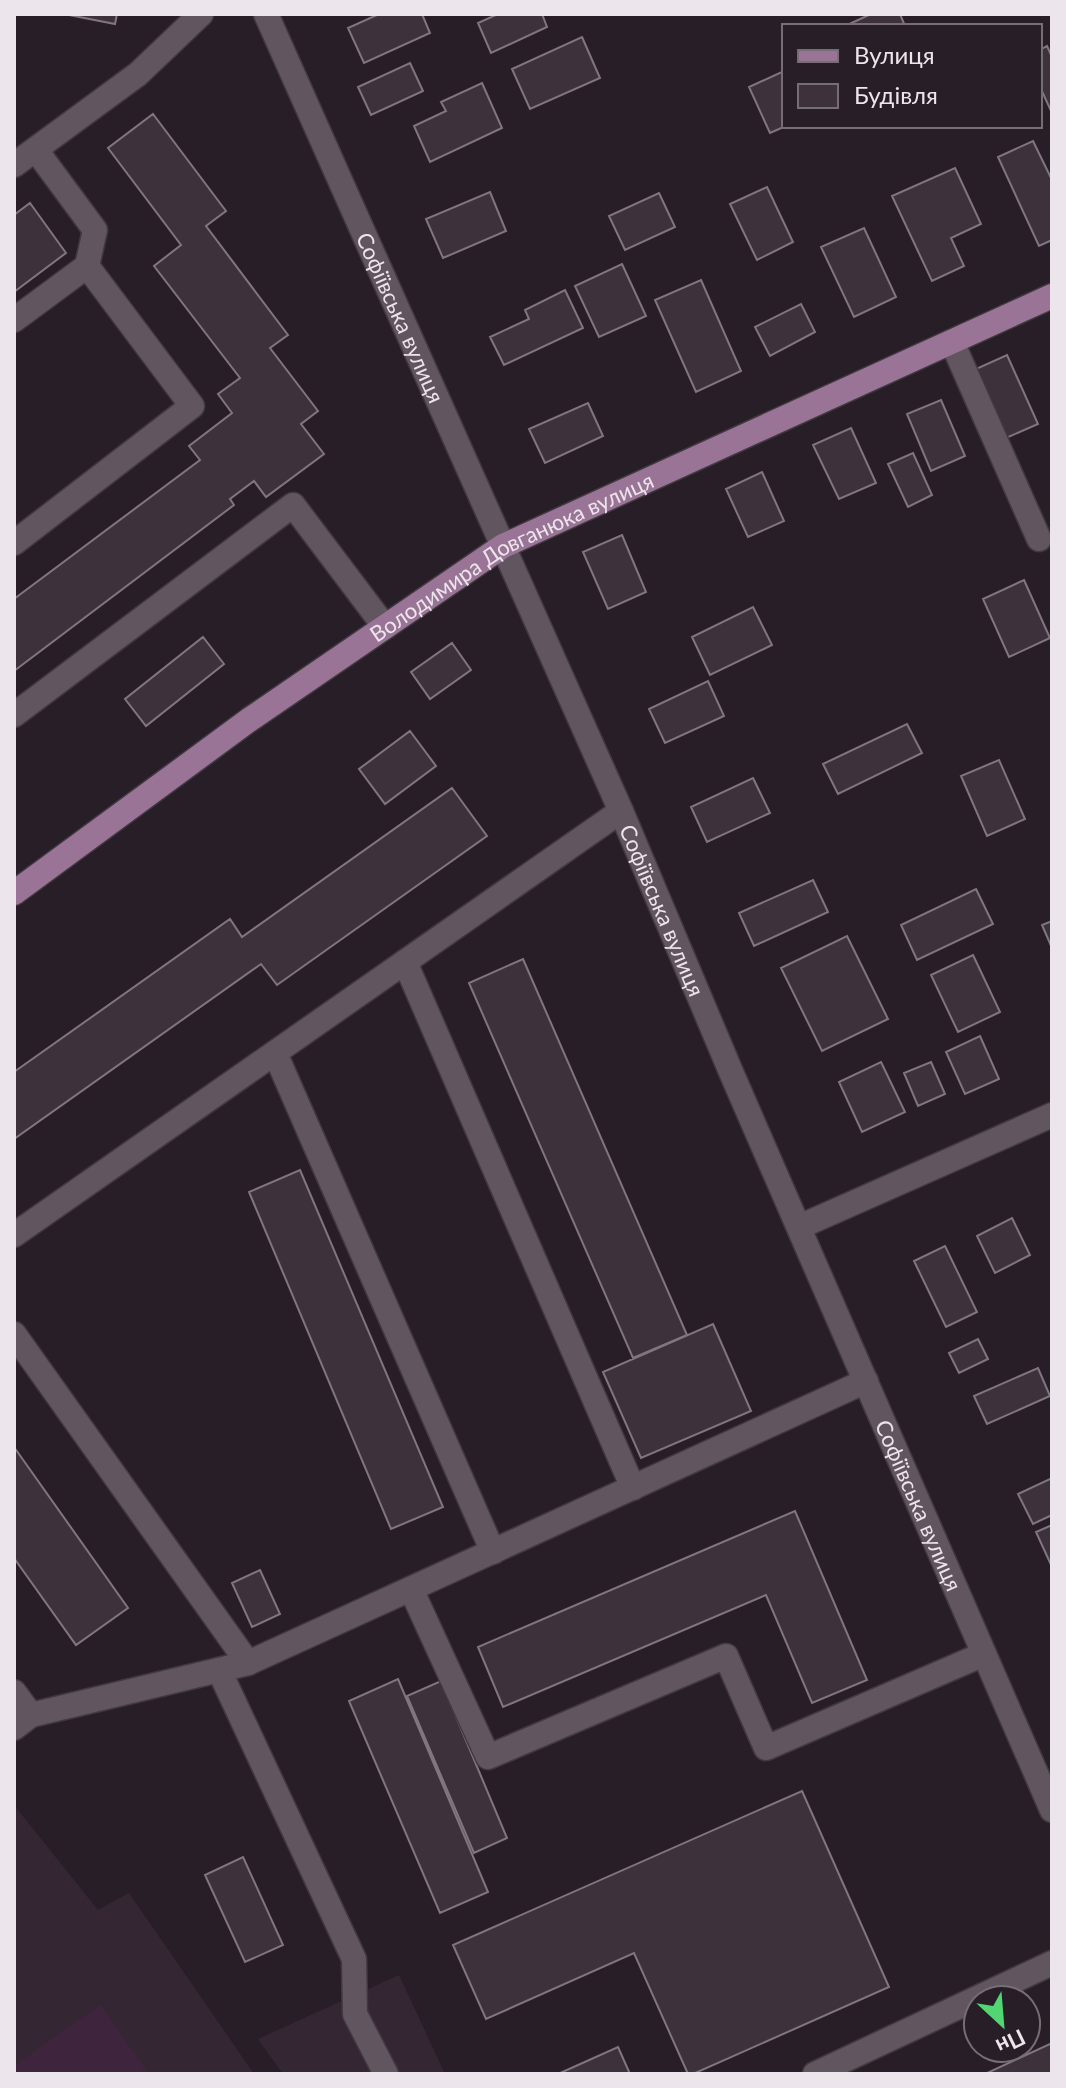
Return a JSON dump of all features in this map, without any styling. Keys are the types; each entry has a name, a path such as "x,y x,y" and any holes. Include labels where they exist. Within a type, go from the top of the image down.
{"main road":[{"name":"Володимира Довганюка вулиця","path":"14,893 249,720 503,546 1052,296"}],"street":[{"path":"14,165 138,74 201,14"},
{"name":"Софіївська вулиця","path":"266,14 621,811 1052,1810"},
{"path":"14,320 87,266 95,230 36,150"},
{"path":"14,543 192,406 87,266"},
{"path":"952,342 1039,539"},
{"path":"14,715 293,505 385,627"},
{"path":"14,1235 621,811"},
{"path":"405,962 633,1488"},
{"path":"275,1053 493,1552"},
{"path":"799,1227 1052,1115"},
{"path":"14,1334 248,1663"},
{"path":"14,1692 22,1722 248,1663 866,1381"},
{"path":"411,1589 488,1757 726,1656 766,1748 984,1654"},
{"path":"219,1670 354,1959 355,2014 386,2074"},
{"path":"815,2074 1052,1963"}],"shaded area":[{"path":"14,1805 98,1910 129,1893 254,2074 14,2074"},
{"path":"399,1975 445,2074 283,2074 258,2039"},
{"path":"100,2005 149,2074 14,2074 14,2066"}],"building":[{"path":"64,14 117,14 115,24"},
{"path":"379,14 422,14 430,33 364,63 348,28"},
{"path":"498,14 542,14 547,27 491,53 478,23"},
{"path":"871,14 900,14 904,24 849,24"},
{"path":"582,37 600,78 530,109 512,69"},
{"path":"1047,46 1052,57 1052,113 1042,91 1042,49"},
{"path":"410,63 423,91 371,115 358,87"},
{"path":"782,72 782,128 770,133 749,87"},
{"path":"482,83 502,128 430,162 414,126 446,111 441,102"},
{"path":"153,114 226,211 206,226 288,335 270,348 318,411 301,424 324,454 266,497 254,481 230,499 234,505 14,671 14,599 200,460 189,446 232,413 218,394 240,378 154,266 181,245 108,148"},
{"path":"1033,141 1052,180 1052,240 1039,246 998,157"},
{"path":"955,168 981,224 951,238 964,266 932,281 892,196"},
{"path":"767,187 793,242 757,260 730,204"},
{"path":"490,192 506,231 443,258 426,219"},
{"path":"659,193 675,227 625,250 609,216"},
{"path":"30,203 66,253 14,292 14,215"},
{"path":"864,228 896,297 854,317 821,247"},
{"path":"622,264 646,316 599,337 575,286"},
{"path":"701,280 741,371 696,392 655,300"},
{"path":"565,290 583,328 504,365 490,337 529,319 525,310"},
{"path":"801,304 815,332 770,356 755,327"},
{"path":"1007,355 1038,424 1006,438 976,369"},
{"path":"941,400 965,456 931,471 907,414"},
{"path":"588,403 603,436 545,463 529,429"},
{"path":"851,428 876,483 839,499 813,445"},
{"path":"913,453 932,495 908,507 888,464"},
{"path":"762,472 784,521 748,537 726,489"},
{"path":"622,535 646,592 608,609 583,552"},
{"path":"1024,580 1050,638 1009,657 983,599"},
{"path":"753,607 772,645 710,675 692,637"},
{"path":"203,637 224,664 146,726 125,699"},
{"path":"452,643 471,670 430,699 411,672"},
{"path":"708,681 724,716 665,743 649,709"},
{"path":"907,724 922,753 838,794 823,764"},
{"path":"410,731 436,766 385,804 359,769"},
{"path":"999,760 1025,819 987,836 961,776"},
{"path":"753,778 770,813 707,842 691,807"},
{"path":"452,788 487,836 277,985 261,964 14,1139 14,1072 230,919 242,937"},
{"path":"813,880 828,912 754,946 739,913"},
{"path":"976,889 993,924 917,960 901,925"},
{"path":"1052,921 1052,948 1042,925"},
{"path":"847,936 888,1019 822,1051 781,968"},
{"path":"973,955 1000,1012 958,1032 931,975"},
{"path":"523,959 687,1335 633,1358 469,983"},
{"path":"980,1036 999,1079 965,1094 946,1052"},
{"path":"881,1062 905,1112 862,1132 839,1082"},
{"path":"931,1062 945,1094 918,1106 904,1073"},
{"path":"300,1170 443,1507 391,1529 249,1192"},
{"path":"1012,1218 1030,1255 995,1273 977,1236"},
{"path":"945,1246 977,1312 946,1327 914,1261"},
{"path":"713,1324 751,1411 641,1458 603,1372"},
{"path":"978,1339 988,1359 959,1373 949,1353"},
{"path":"1038,1368 1050,1396 987,1424 974,1396"},
{"path":"14,1447 128,1608 76,1645 14,1558"},
{"path":"1052,1478 1052,1515 1033,1524 1018,1494"},
{"path":"795,1511 867,1680 812,1703 766,1595 503,1707 478,1647"},
{"path":"1052,1525 1052,1567 1036,1532"},
{"path":"260,1570 280,1614 252,1627 232,1583"},
{"path":"398,1679 488,1892 440,1913 349,1701"},
{"path":"441,1681 507,1838 474,1853 407,1696"},
{"path":"802,1791 889,1987 693,2074 688,2074 634,1953 486,2019 453,1945"},
{"path":"243,1857 283,1945 245,1962 205,1875"},
{"path":"1052,2043 1052,2074 987,2073 1006,2064 1042,2064 1042,2048"},
{"path":"618,2047 630,2074 558,2074"}]}
